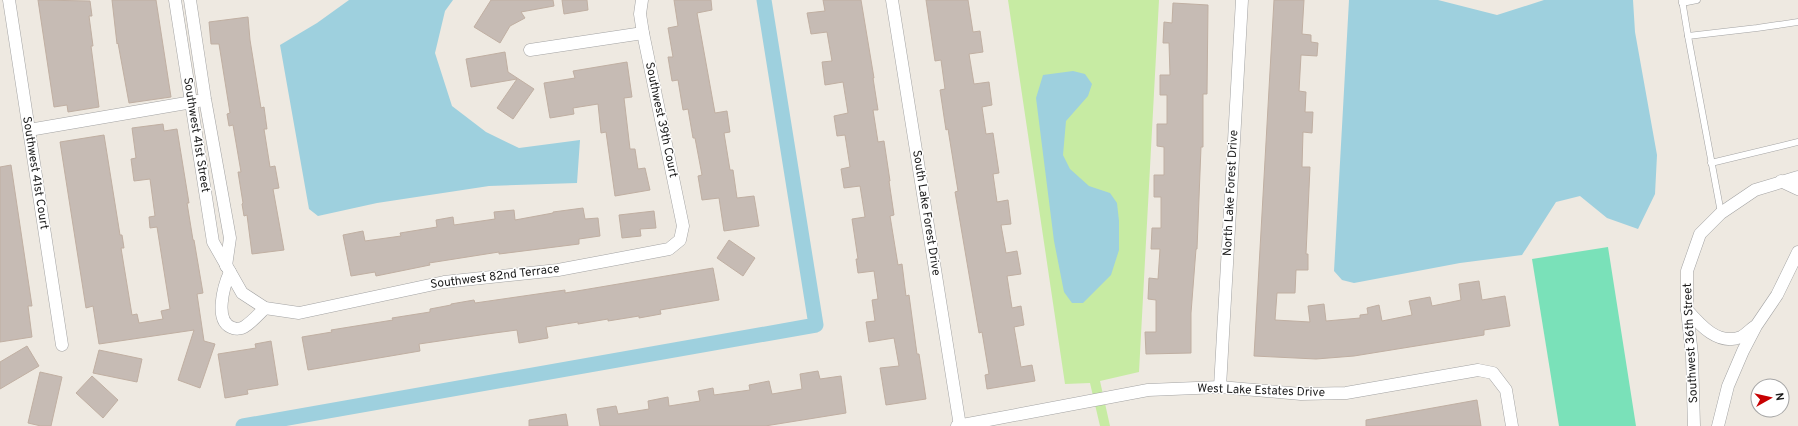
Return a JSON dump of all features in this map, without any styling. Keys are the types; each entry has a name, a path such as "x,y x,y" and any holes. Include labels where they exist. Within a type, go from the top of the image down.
{"street":[{"name":"Southwest 41st Court","path":"9,0 62,345"},
{"name":"Southwest 41st Street","path":"175,0 213,242 242,293"},
{"name":"Southwest 41st Street","path":"190,0 205,99 230,238 228,269"},
{"name":"Southwest 39th Court","path":"642,0 640,14 643,33 683,226 680,240"},
{"name":"South Lake Forest Drive","path":"892,0 958,426"},
{"name":"North Lake Forest Drive","path":"1220,387 1242,0"},
{"path":"530,50 643,33"},
{"path":"28,130 205,99"},
{"name":"Southwest 36th Street","path":"1694,426 1692,355 1687,310 1687,270 1700,234 1721,213 1755,190 1798,177"},
{"path":"1781,181 1798,188"},
{"name":"Southwest 82nd Terrace","path":"242,293 265,308 299,313 444,282 565,269 669,249 680,240"},
{"path":"1718,426 1728,386 1756,326 1777,295 1798,252"},
{"path":"228,269 222,297 223,320 228,326 236,329 244,327 265,308"},
{"path":"1687,310 1703,328 1718,336 1728,339 1741,336 1756,326"},
{"name":"West Lake Estates Drive","path":"958,426 1148,390 1220,387 1301,394 1346,393 1478,370 1493,373 1506,390 1512,426"}],"lane":[{"path":"1697,0 1682,1 1721,213"},
{"path":"1688,36 1798,22"},
{"path":"1711,163 1798,142"}],"green space":[{"path":"1008,0 1159,0 1139,372 1100,381 1110,426 1100,426 1090,383 1065,384"},
{"path":"1608,247 1636,426 1559,426 1532,259"}],"water":[{"path":"349,0 453,0 445,11 435,53 452,106 486,132 519,148 580,140 577,183 489,186 377,203 318,216 309,209 280,45 317,23"},
{"path":"1349,0 1438,0 1497,15 1544,0 1633,0 1635,32 1657,155 1655,194 1638,229 1607,218 1580,196 1556,202 1522,255 1460,263 1354,283 1342,280 1334,271"},
{"path":"1073,71 1085,74 1092,84 1088,96 1066,121 1063,155 1070,169 1089,186 1110,193 1117,203 1119,221 1119,250 1111,275 1083,303 1072,303 1064,292 1054,241 1036,98 1043,75"}],"building":[{"path":"38,0 90,1 92,16 89,16 93,46 91,46 99,107 68,112 67,105 54,107"},
{"path":"112,0 156,0 171,97 129,103 118,43 117,44"},
{"path":"491,0 553,0 554,6 521,12 525,18 510,26 500,43 474,27"},
{"path":"562,0 587,0 588,10 564,14"},
{"path":"674,0 711,0 712,10 697,13 715,113 727,111 730,132 724,133 730,170 733,170 737,198 754,196 759,226 724,231 719,198 702,200 698,176 702,175 695,138 693,138 688,109 683,110 678,80 672,81 668,57 673,57 668,28 678,26"},
{"path":"823,0 861,0 878,110 873,110 878,142 884,141 890,181 894,215 890,216 898,265 902,264 906,296 909,295 917,354 919,354 926,399 886,405 880,368 899,366 894,338 869,342 866,322 875,321 872,300 878,299 874,271 858,273 856,259 858,259 852,219 865,217 860,186 844,188 841,169 850,167 845,135 837,136 834,116 848,113 843,82 825,85 822,62 832,61 827,32 811,34 807,13 825,11"},
{"path":"926,0 968,0 973,32 980,31 983,52 969,54 974,84 989,82 992,105 982,107 986,134 993,133 999,173 993,174 997,202 1008,200 1011,224 1001,225 1006,253 1017,251 1021,274 1007,276 1012,308 1021,306 1024,325 1014,327 1021,367 1032,365 1035,381 987,389 985,375 989,374 982,332 979,333 955,192 958,191 940,90 945,89 941,60 935,61"},
{"path":"1274,0 1304,0 1302,34 1311,35 1311,42 1318,43 1317,56 1301,55 1299,91 1306,92 1305,112 1313,112 1312,133 1303,132 1302,167 1310,167 1306,254 1308,254 1308,270 1296,270 1295,293 1277,293 1275,320 1310,322 1308,306 1324,304 1326,321 1360,318 1360,315 1368,314 1367,308 1379,305 1382,321 1412,315 1409,301 1430,297 1432,306 1461,300 1459,284 1479,281 1482,300 1505,296 1510,326 1484,330 1484,335 1354,356 1316,359 1254,356"},
{"path":"1173,3 1208,5 1207,94 1203,94 1203,147 1201,147 1197,249 1191,313 1191,353 1146,354 1145,332 1156,332 1156,300 1148,299 1149,278 1158,279 1160,249 1151,249 1152,228 1161,228 1161,197 1154,197 1154,175 1164,175 1164,147 1157,146 1157,124 1167,124 1167,95 1160,95 1160,75 1170,75 1169,43 1163,43 1164,22 1172,23"},
{"path":"248,17 250,40 261,108 264,107 267,129 264,129 270,167 275,166 279,188 273,189 284,250 252,254 247,215 244,216 242,204 238,172 241,172 233,125 229,126 227,114 230,113 219,44 211,44 209,22"},
{"path":"505,52 508,72 534,89 513,119 497,108 517,79 471,87 466,59"},
{"path":"627,62 632,97 624,98 630,149 635,149 638,169 645,168 650,190 615,196 606,132 601,133 598,104 573,108 574,114 550,118 544,83 575,78 573,71"},
{"path":"163,124 164,131 177,129 189,203 187,203 203,293 197,294 204,341 215,344 200,388 178,380 194,330 99,344 93,306 86,308 60,142 104,135 120,235 122,235 124,248 121,248 132,315 137,314 139,323 163,319 161,311 170,309 157,227 150,228 149,217 155,216 150,179 134,181 131,159 136,158 132,128"},
{"path":"11,165 32,306 28,306 32,337 0,342 0,167"},
{"path":"583,208 585,219 598,218 600,236 579,239 579,244 499,254 499,252 429,263 430,265 376,276 375,272 351,276 343,235 363,231 365,241 401,236 400,233 437,227 436,220 453,217 454,225 495,219 494,212 514,210 515,220 553,212"},
{"path":"654,211 656,228 640,229 641,236 622,238 619,215"},
{"path":"729,240 755,258 743,276 717,258"},
{"path":"713,268 719,300 660,310 661,314 639,318 639,316 608,321 608,319 546,327 548,338 519,343 517,330 419,344 420,351 308,370 302,337 332,332 331,330 393,320 392,318 430,312 430,309 474,300 475,303 565,290 565,293"},
{"path":"271,341 278,385 247,390 248,394 225,398 218,354 256,348 255,344"},
{"path":"27,346 39,366 0,389 0,362"},
{"path":"99,350 142,359 137,382 93,373"},
{"path":"818,371 820,379 841,376 846,413 765,426 600,426 597,409 616,406 618,414 649,409 648,401 668,397 669,406 700,401 698,391 713,388 714,395 750,390 749,385 769,381 772,394 802,389 800,374"},
{"path":"40,372 62,377 51,426 41,426 28,423"},
{"path":"92,376 118,400 103,418 76,393"},
{"path":"1477,400 1481,426 1366,426 1366,420"},
{"path":"566,414 568,426 529,426 529,420"}],"waterway":[{"path":"243,426 816,325 764,0"}]}
